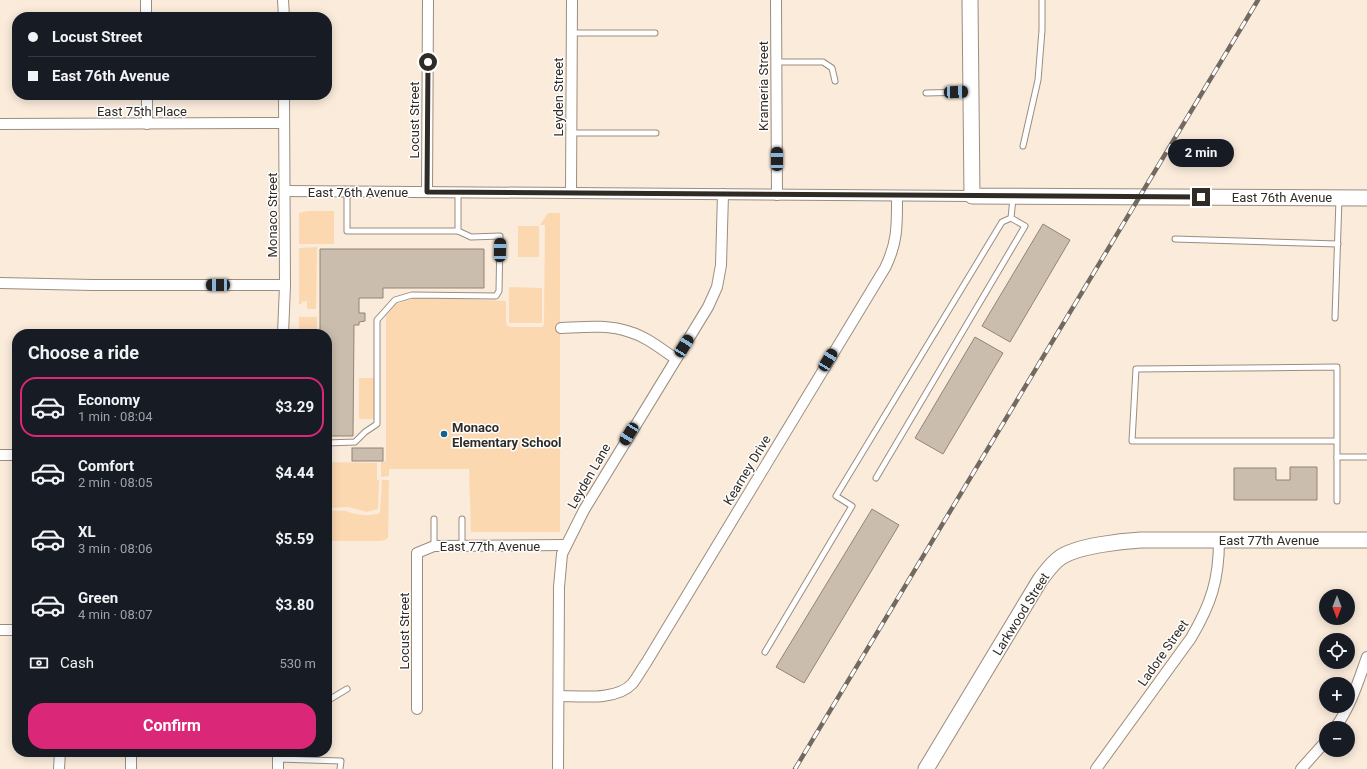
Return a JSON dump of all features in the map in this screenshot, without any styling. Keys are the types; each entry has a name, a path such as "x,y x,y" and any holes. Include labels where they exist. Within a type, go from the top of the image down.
{"street":[{"path":"146,0 146,12"},
{"path":"283,0 284,12"},
{"name":"Locust Street","path":"427,192 428,0"},
{"name":"Leyden Street","path":"571,193 572,0"},
{"name":"Krameria Street","path":"776,0 777,195"},
{"path":"970,0 972,196"},
{"path":"147,100 147,124"},
{"name":"Monaco Street","path":"282,329 285,285 284,100"},
{"name":"East 75th Place","path":"0,124 284,123"},
{"name":"East 76th Avenue","path":"285,191 1013,197 1367,198"},
{"name":"Leyden Lane","path":"558,769 560,560 565,546 591,497 708,307 717,287 721,264 723,194"},
{"name":"Kearney Drive","path":"559,696 601,695 620,692 632,684 885,268 895,243 897,227 896,196"},
{"path":"0,283 93,285 285,285"},
{"path":"561,328 602,327 619,329 639,336 676,359"},
{"path":"0,455 12,455"},
{"name":"East 77th Avenue","path":"1170,540 1367,540"},
{"name":"Larkwood Street","path":"926,769 1040,580 1050,566 1062,556 1086,548 1117,542 1170,540"},
{"name":"Ladore Street","path":"1096,769 1191,638 1204,617 1214,589 1218,563 1219,540"},
{"name":"East 77th Avenue","path":"417,553 434,546 565,546"},
{"name":"Locust Street","path":"417,553 417,709"},
{"path":"0,630 12,630"},
{"path":"1340,721 1353,697 1367,656"},
{"path":"1301,769 1319,749"},
{"path":"59,769 60,757"},
{"path":"131,757 131,769"}],"lane":[{"path":"1023,146 1038,80 1042,30 1042,0"},
{"path":"572,33 655,33"},
{"path":"776,62 823,62 832,68 835,81"},
{"path":"926,93 971,92"},
{"path":"571,133 656,133"},
{"path":"332,443 355,442 365,432 377,424 377,320 395,300 412,295 496,296 500,291 500,236 471,237 458,232 347,231 347,192"},
{"path":"458,192 458,232"},
{"path":"1011,218 1013,197"},
{"path":"1335,318 1340,198"},
{"path":"876,478 1025,226 1011,218"},
{"path":"765,652 852,506 836,496 1002,222 1011,218"},
{"path":"1175,239 1338,244"},
{"path":"1337,441 1132,442 1136,368 1337,367 1337,441 1337,501"},
{"path":"1337,457 1367,457"},
{"path":"434,519 434,546"},
{"path":"462,519 462,546"},
{"path":"332,698 347,689"},
{"path":"278,760 341,761 340,769"}],"shaded area":[{"path":"307,211 334,211 334,244 299,244 299,213"},
{"path":"548,213 560,213 560,532 471,532 469,469 389,469 389,476 381,477 381,462 386,461 386,316 396,304 418,297 506,301 507,325 510,327 542,327 544,325 545,225 540,225"},
{"path":"518,226 539,226 539,257 518,257"},
{"path":"317,247 316,309 307,309 307,301 299,304 299,248"},
{"path":"509,287 542,288 542,323 509,322"},
{"path":"299,317 317,317 317,329 299,329"},
{"path":"359,378 374,378 374,419 359,419"},
{"path":"332,462 377,463 377,480 379,480 378,509 367,512 348,507 333,508"},
{"path":"382,480 389,480 388,538 382,541 332,541 332,510 346,511 363,515 380,513"}],"building":[{"path":"1043,224 1070,240 1010,342 982,326"},
{"path":"320,249 484,249 484,288 383,288 383,298 359,298 359,313 365,313 365,321 359,322 359,325 354,325 353,436 332,436 332,329 320,329"},
{"path":"975,337 1003,353 943,454 915,438"},
{"path":"352,448 383,448 383,461 352,461"},
{"path":"1290,467 1317,467 1317,500 1234,500 1234,468 1276,468 1276,480 1290,480"},
{"path":"872,509 899,525 804,683 776,667"}],"railway":[{"path":"795,769 1258,0"}],"place":[{"name":"Monaco Elementary School","path":"444,434"}],"route":[{"path":"428,62 427,192 1000,197 1201,197"}]}
